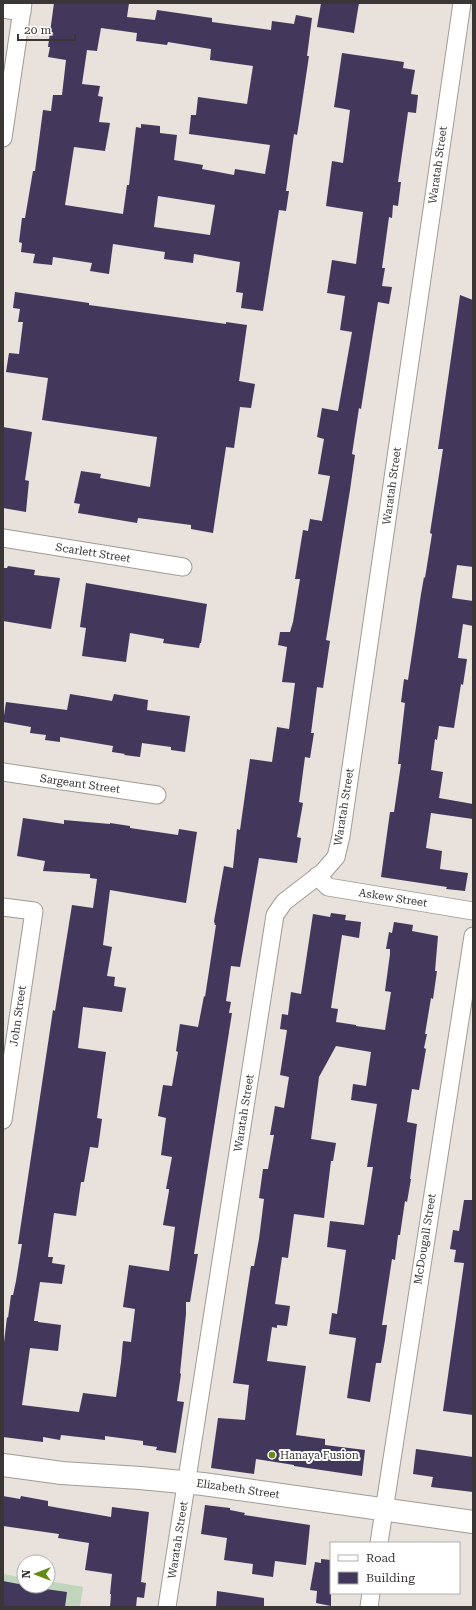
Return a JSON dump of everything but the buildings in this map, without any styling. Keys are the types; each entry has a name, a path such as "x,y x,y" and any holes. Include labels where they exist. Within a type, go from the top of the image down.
{"street":[{"name":"Waratah Street","path":"167,1607 275,915 284,902 323,872 336,857 341,836 462,3"},
{"path":"3,9 23,8 3,138"},
{"name":"Scarlett Street","path":"3,538 183,567"},
{"name":"Sargeant Street","path":"3,772 157,795"},
{"name":"Askew Street","path":"317,876 328,887 473,911"},
{"name":"John Street","path":"3,907 34,911 3,1120"},
{"name":"McDougall Street","path":"379,1542 383,1509 473,936"},
{"name":"Elizabeth Street","path":"3,1465 62,1473 186,1482 473,1522"},
{"path":"369,1607 371,1594"}],"green space":[{"path":"3,1574 16,1576 16,1594 56,1594 56,1582 83,1587 80,1607 3,1607"}],"place":[{"name":"Hanaya Fusion","path":"272,1455"}]}
